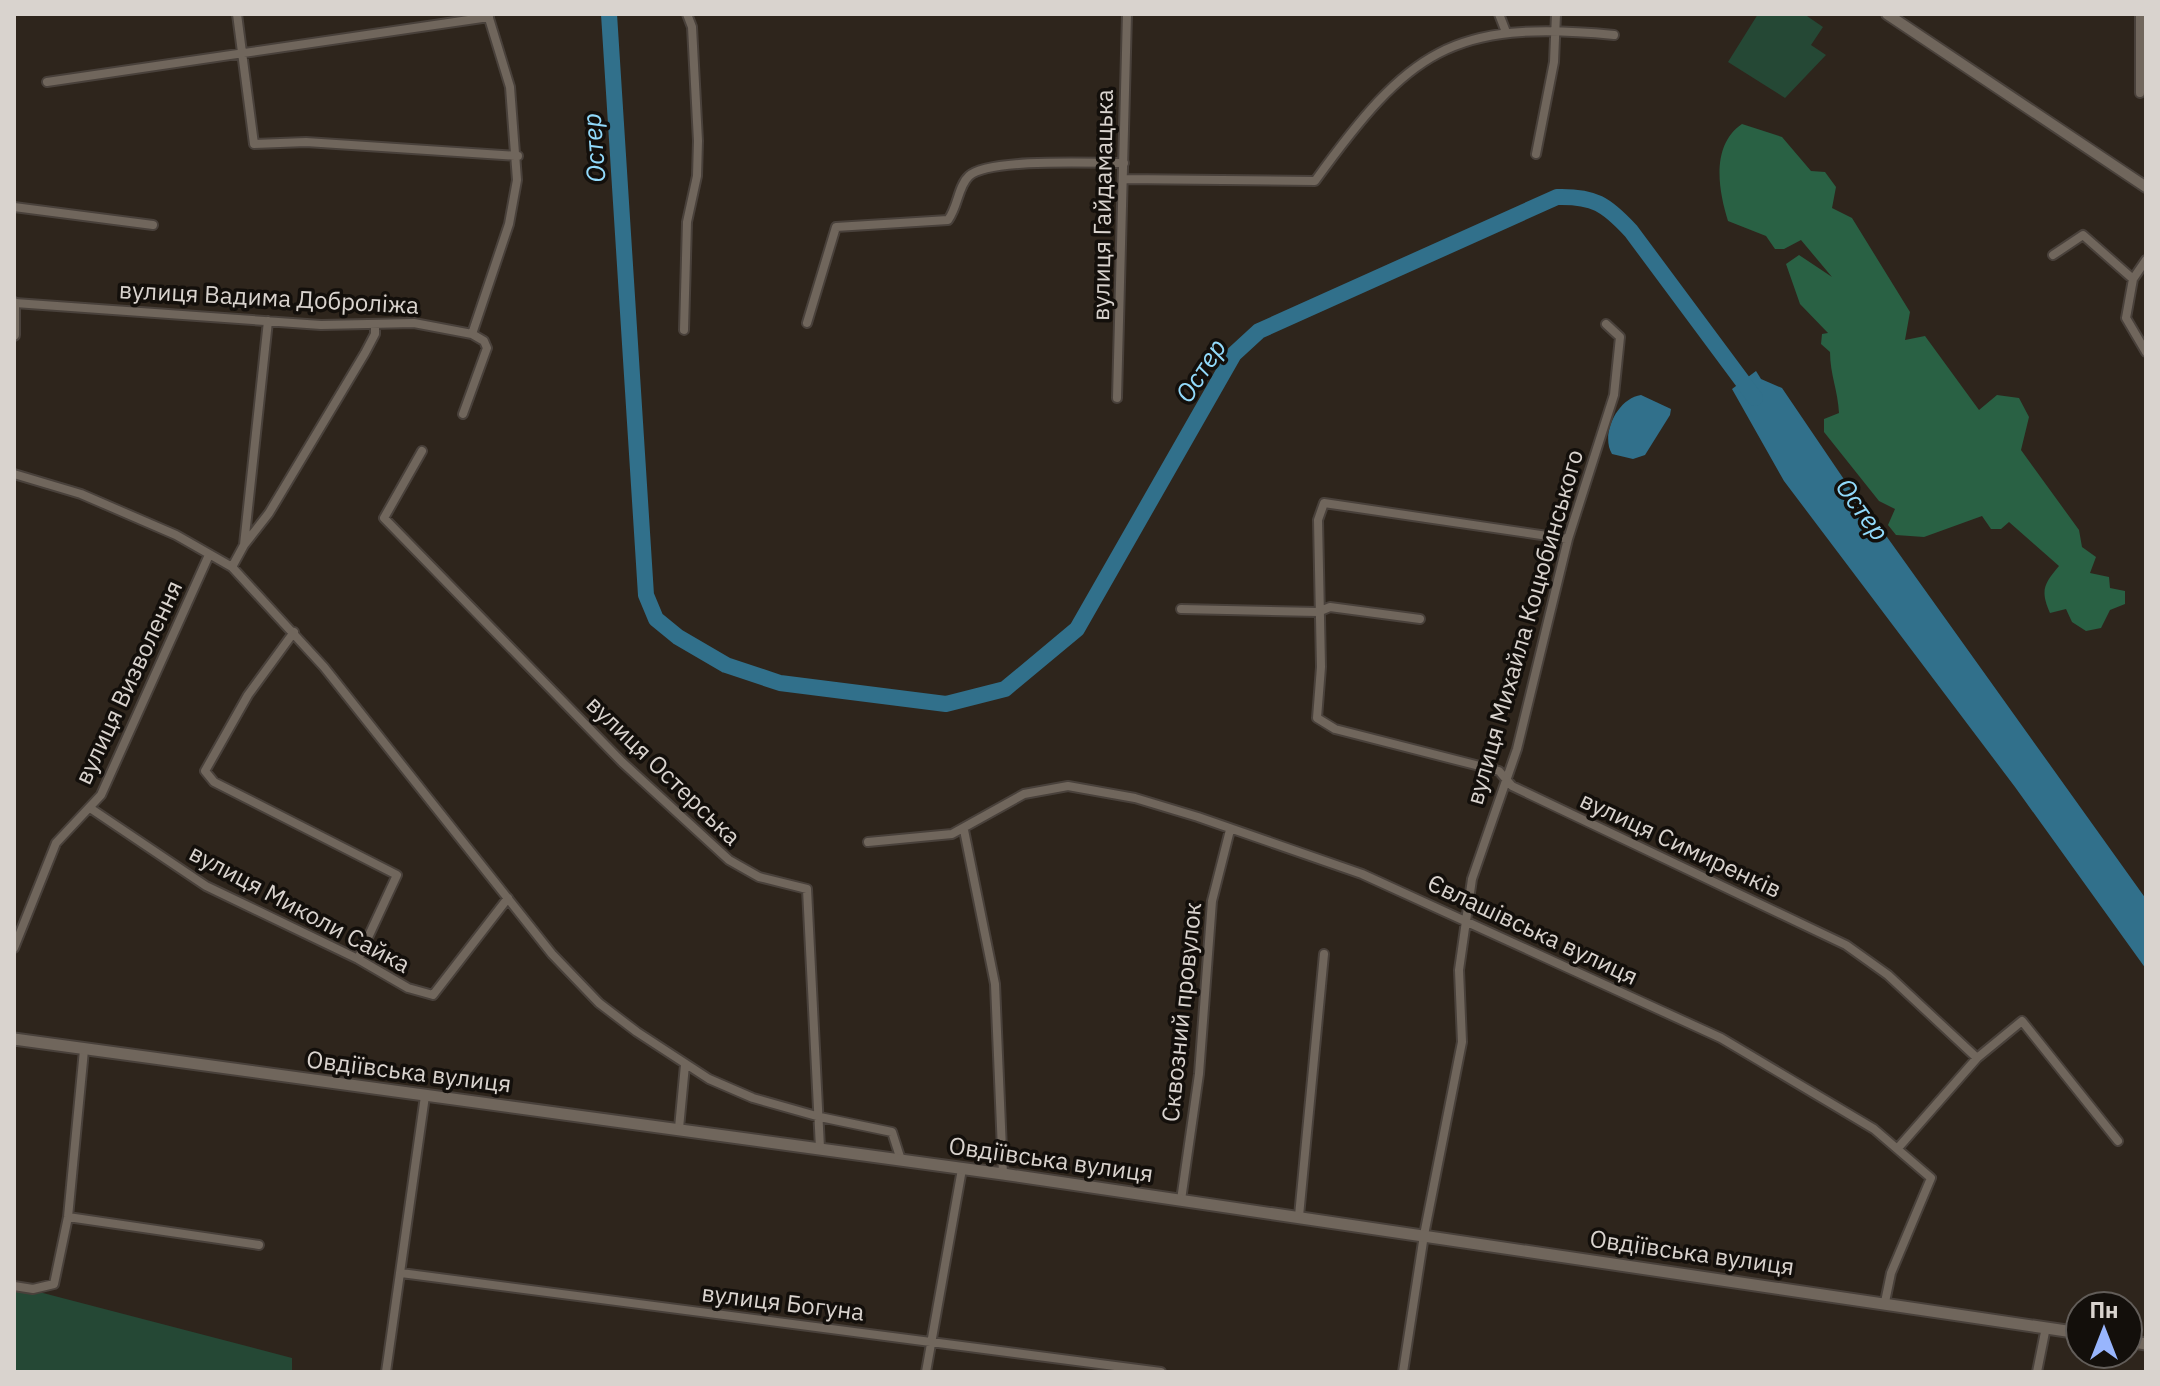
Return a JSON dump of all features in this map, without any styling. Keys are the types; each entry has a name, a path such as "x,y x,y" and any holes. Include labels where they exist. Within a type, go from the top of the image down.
{"main road":[{"name":"Овдіївська вулиця","path":"14,1039 679,1128 1299,1216 2064,1330"}],"street":[{"path":"237,14 254,144 306,142 518,156"},
{"path":"684,330 687,222 697,176 698,141 692,27 687,14"},
{"name":"вулиця Гайдамацька","path":"1117,398 1127,14"},
{"path":"1499,14 1506,32"},
{"path":"1536,154 1554,62 1556,14"},
{"path":"1887,14 2146,187"},
{"path":"2140,14 2140,93"},
{"path":"47,82 488,16 510,87 518,156 512,214 484,296 480,319 472,334 484,341 487,348 463,414"},
{"path":"1123,179 1315,181 1373,106 1406,75 1452,44 1506,32 1555,29 1614,35"},
{"path":"807,323 836,227 948,220 957,209 966,178 976,171 1006,165 1124,163"},
{"path":"14,207 153,225"},
{"path":"2053,255 2083,235 2133,279"},
{"path":"2146,260 2133,279 2126,318 2146,352"},
{"path":"14,303 14,335"},
{"name":"вулиця Вадима Доброліжа","path":"14,303 268,321 414,323 472,334"},
{"path":"244,545 268,321"},
{"path":"232,567 244,545 269,513 365,353 375,334 375,324"},
{"name":"вулиця Михайла Коцюбинського","path":"1403,1372 1424,1235 1462,1042 1459,970 1472,879 1524,720 1568,539 1614,395 1620,337 1606,324"},
{"name":"вулиця Остерська","path":"422,451 384,518 622,762 729,860 759,877 807,889 820,1148"},
{"path":"14,474 81,494 176,535 232,567 294,632 552,954 599,1003 685,1065 753,1098 820,1117 892,1132 901,1160"},
{"path":"1318,612 1318,520 1324,503 1568,539"},
{"name":"вулиця Визволення","path":"14,948 56,843 74,820 90,808 107,781 209,555"},
{"path":"1181,609 1318,612 1330,607 1420,619"},
{"name":"вулиця Симиренків","path":"1318,612 1321,667 1317,718 1335,729 1482,765 1506,778 1512,786 1846,945 1888,975 1977,1058"},
{"path":"294,632 248,695 205,771 214,782 397,875 358,959"},
{"name":"Євлашівська вулиця","path":"868,842 952,834 964,830 999,805 1024,794 1068,786 1135,798 1317,856 1467,919 1721,1038 1836,1105 1898,1148 1931,1178 1891,1273 1885,1302"},
{"name":"вулиця Миколи Сайка","path":"90,808 206,886 358,959 408,988 433,995 508,898"},
{"path":"964,830 995,984 1003,1174"},
{"name":"Сквозний провулок","path":"1181,1200 1199,1074 1212,901 1230,830"},
{"path":"1299,1216 1324,954"},
{"path":"1898,1148 1977,1058 2022,1021 2118,1141"},
{"path":"14,1286 33,1289 54,1284 68,1217 84,1050"},
{"path":"679,1128 685,1065"},
{"path":"386,1372 425,1096"},
{"path":"926,1372 962,1169"},
{"path":"68,1217 259,1245"},
{"name":"вулиця Богуна","path":"401,1273 1161,1372"},
{"path":"2037,1372 2046,1327"}],"green space":[{"path":"1758,14 1804,14 1823,27 1811,45 1826,55 1785,98 1728,62"},
{"path":"1742,124 1782,137 1811,171 1825,172 1836,187 1832,208 1852,218 1910,312 1905,340 1925,336 1979,410 1997,395 2019,398 2029,417 2021,450 2079,530 2082,547 2096,557 2090,573 2109,577 2110,588 2125,591 2125,604 2110,610 2101,628 2086,631 2072,622 2066,609 2050,613 2044,593 2059,566 2009,522 2001,529 1991,529 1982,516 1924,537 1896,535 1888,525 1895,509 1879,501 1824,432 1824,419 1839,413 1830,352 1821,344 1822,334 1828,333 1800,304 1786,264 1799,255 1832,277 1801,240 1784,249 1775,249 1766,236 1728,221 1720,182 1721,155 1732,133"},
{"path":"14,1290 43,1293 292,1358 292,1372 14,1372"}],"water":[{"name":"Остер","path":"1756,371 1761,379 1782,388 1877,528 1882,530 2146,899 2146,969 2015,787 1784,481 1732,389"},
{"path":"1641,395 1671,409 1670,415 1645,455 1633,459 1612,454 1608,437 1613,418 1625,403"}],"waterway":[{"name":"Остер","path":"609,14 646,595 656,619 678,637 726,665 780,683 946,704 1005,689 1077,629 1234,354 1259,331 1557,197 1590,200 1606,208 1631,231 1755,398"}]}
